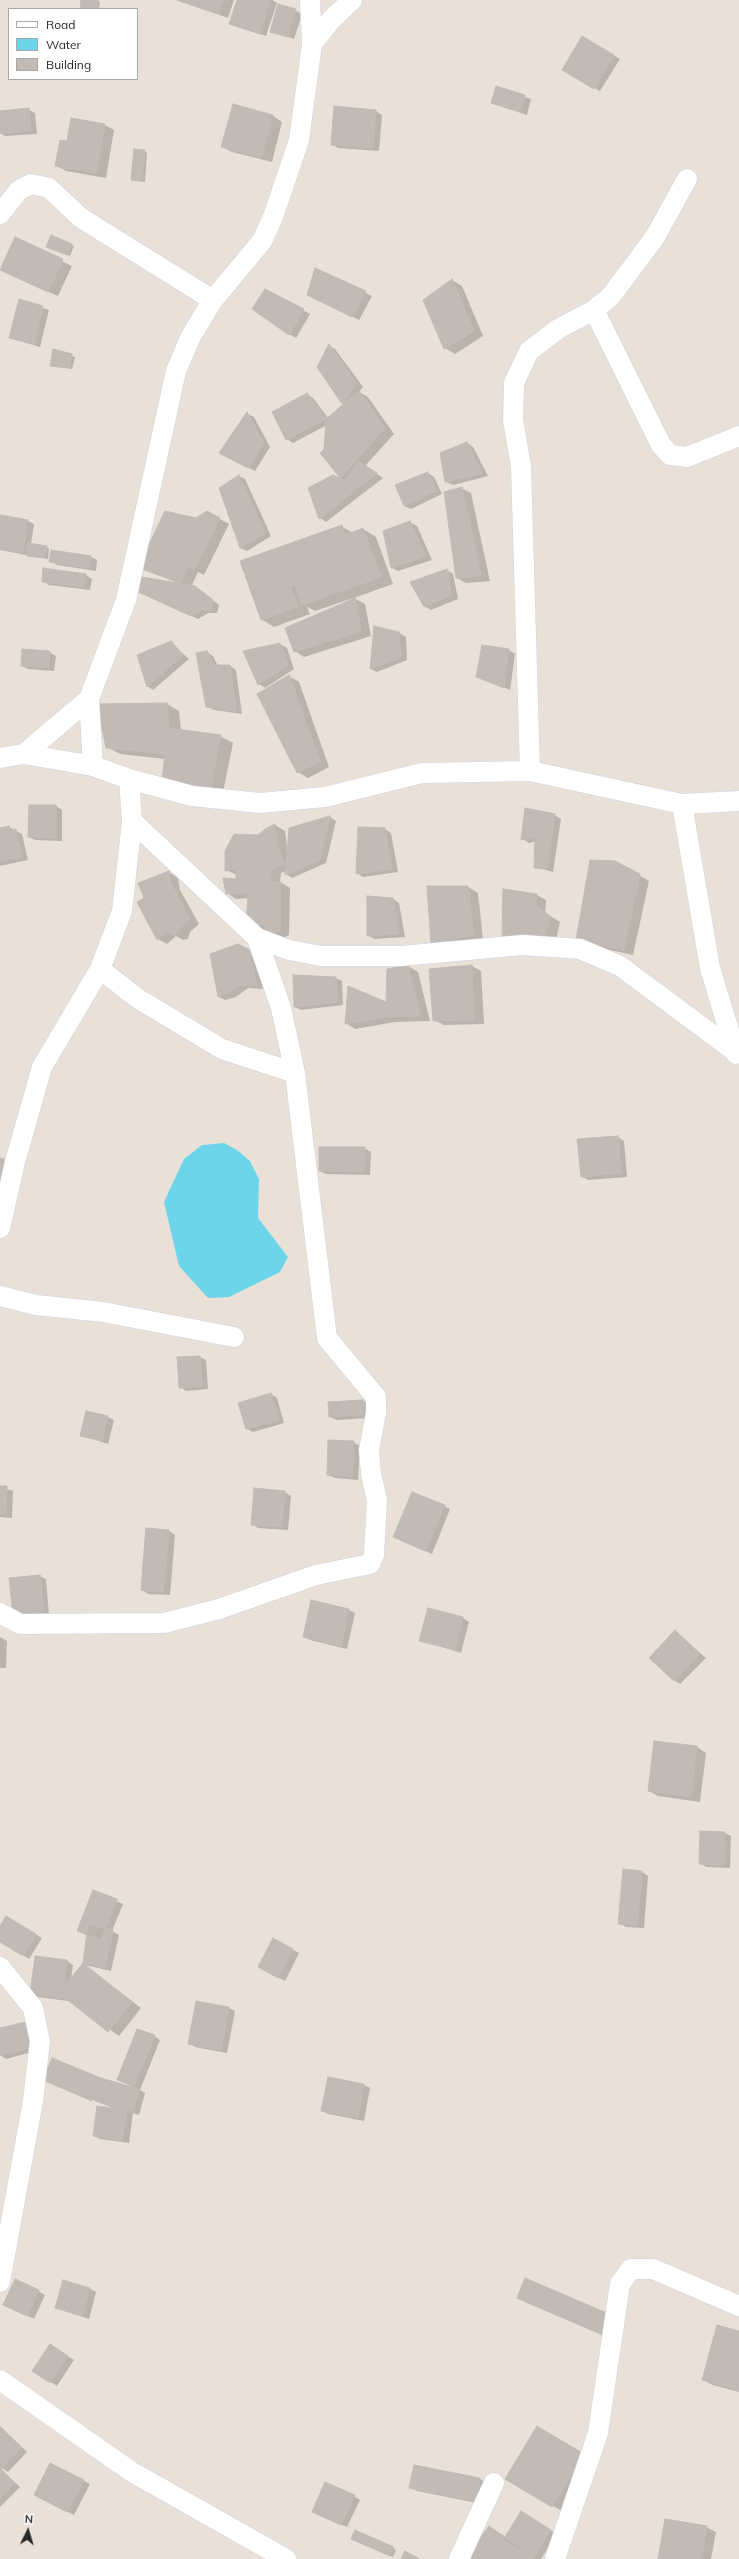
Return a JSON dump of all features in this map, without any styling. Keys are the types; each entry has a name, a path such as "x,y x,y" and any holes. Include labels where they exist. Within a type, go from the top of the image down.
{"street":[{"path":"93,766 89,699 126,600 176,371 191,336 213,300 262,241 272,217 299,140 312,44 310,0"},
{"path":"312,44 331,20 352,0"},
{"path":"530,771 521,466 513,420 514,383 529,351 558,329 594,310 611,296 655,237 687,179"},
{"path":"0,214 19,190 32,184 49,188 81,218 213,300"},
{"path":"594,310 661,445 670,455 687,457 739,436"},
{"path":"24,754 89,699"},
{"path":"0,758 24,754 93,766 128,779 192,796 260,803 325,797 422,773 530,771 682,804 739,801"},
{"path":"0,1228 15,1162 42,1067 100,969 122,911 132,821 128,779"},
{"path":"682,804 710,968 736,1054"},
{"path":"132,821 257,938 289,950 321,956 401,956 523,945 580,949 620,966 736,1054"},
{"path":"0,1613 20,1624 164,1623 219,1609 316,1575 357,1568 370,1564 374,1555 377,1500 371,1474 369,1450 376,1413 376,1397 328,1338 295,1073 281,1008 257,938"},
{"path":"100,969 137,998 222,1049 295,1073"},
{"path":"0,1296 36,1305 103,1312 234,1337"},
{"path":"0,1967 33,2008 40,2040 33,2101 0,2282"},
{"path":"555,2559 598,2433 620,2284 631,2269 653,2269 739,2306"},
{"path":"0,2380 132,2472 286,2559"},
{"path":"459,2559 494,2483"}],"water":[{"path":"224,1143 237,1150 250,1161 259,1179 258,1218 288,1257 280,1272 229,1297 208,1298 179,1266 164,1202 184,1159 202,1145"}],"building":[{"path":"81,0 98,0 97,8 80,8"},
{"path":"177,0 223,0 218,14"},
{"path":"237,0 270,0 260,34 229,24"},
{"path":"278,4 296,9 288,37 270,32"},
{"path":"582,36 614,55 594,89 562,70"},
{"path":"496,86 525,95 520,112 491,103"},
{"path":"233,104 273,115 262,158 221,147"},
{"path":"334,106 376,110 373,148 331,145"},
{"path":"29,108 31,131 0,133 0,111"},
{"path":"71,118 105,124 97,173 55,166 60,140 67,141"},
{"path":"134,149 145,150 142,181 131,180"},
{"path":"51,235 72,244 67,255 46,247"},
{"path":"15,237 63,259 48,292 0,270"},
{"path":"315,268 366,291 352,317 307,295"},
{"path":"452,279 474,331 444,349 423,300"},
{"path":"265,289 304,309 289,335 252,309"},
{"path":"19,299 43,306 34,344 9,338"},
{"path":"329,344 357,383 342,404 317,367"},
{"path":"53,349 72,354 69,368 50,366"},
{"path":"359,391 385,428 340,478 320,453 324,449 326,419"},
{"path":"307,393 326,419 286,440 272,412"},
{"path":"247,412 264,443 248,468 219,453"},
{"path":"467,442 483,473 445,482 440,453"},
{"path":"358,461 377,473 319,519 308,488 333,475 346,481"},
{"path":"428,472 436,491 404,506 395,485"},
{"path":"239,475 265,533 240,548 219,488"},
{"path":"462,487 481,576 456,578 444,492"},
{"path":"165,511 196,518 207,511 220,518 194,570 188,567 181,582 138,568"},
{"path":"0,515 28,520 23,553 0,549"},
{"path":"410,521 426,556 391,568 383,531"},
{"path":"342,525 345,535 363,528 381,577 302,605 295,584 290,586 298,607 261,620 240,561"},
{"path":"28,543 47,546 45,558 27,556"},
{"path":"51,550 91,556 90,568 49,562"},
{"path":"43,568 86,574 84,587 42,582"},
{"path":"447,569 452,595 424,607 410,582"},
{"path":"142,577 195,586 213,600 211,610 202,610 191,616 134,590"},
{"path":"355,598 361,631 294,652 285,628"},
{"path":"374,626 399,632 401,657 370,669"},
{"path":"171,641 183,655 147,687 137,655"},
{"path":"280,643 288,665 258,685 243,651"},
{"path":"482,645 509,649 504,688 476,677"},
{"path":"22,649 50,651 48,668 21,666"},
{"path":"207,651 214,665 230,665 236,711 206,707 196,653"},
{"path":"289,675 320,761 297,773 257,694"},
{"path":"167,703 169,728 221,735 210,790 162,779 165,754 106,748 97,704"},
{"path":"29,805 56,805 56,838 28,837"},
{"path":"525,808 555,814 547,869 534,868 535,837 521,840"},
{"path":"330,816 320,860 285,875 289,828"},
{"path":"275,824 277,846 285,864 272,868 270,881 236,879 236,869 225,871 225,851 234,834 258,835 265,829"},
{"path":"9,826 10,830 16,829 22,857 0,861 0,828"},
{"path":"358,827 385,828 392,869 356,874"},
{"path":"590,860 615,861 640,874 624,950 576,940"},
{"path":"169,871 171,884 190,919 181,927 178,934 173,935 167,931 157,940 137,902 144,898 138,883"},
{"path":"223,878 281,882 280,930 267,936 265,924 246,927 248,893 226,894"},
{"path":"427,886 468,886 474,935 431,944"},
{"path":"503,889 537,894 536,906 550,916 545,939 502,940"},
{"path":"367,896 393,898 399,934 367,936"},
{"path":"238,944 250,950 257,986 241,985 229,993 218,997 210,954"},
{"path":"408,965 420,1016 385,1017 345,1024 348,986 386,1002 387,969"},
{"path":"472,965 474,1020 433,1021 429,969"},
{"path":"293,975 336,977 337,1002 294,1007"},
{"path":"618,1136 621,1173 581,1177 577,1139"},
{"path":"319,1147 365,1147 364,1172 319,1171"},
{"path":"0,1158 15,1162 0,1185"},
{"path":"200,1356 202,1386 179,1388 177,1357"},
{"path":"271,1393 279,1420 246,1429 238,1403"},
{"path":"363,1400 364,1415 329,1417 328,1402"},
{"path":"86,1411 108,1416 102,1441 80,1436"},
{"path":"328,1440 354,1441 352,1477 327,1475"},
{"path":"0,1486 7,1486 6,1514 0,1514"},
{"path":"254,1488 285,1491 282,1527 251,1525"},
{"path":"412,1492 445,1505 425,1551 393,1537"},
{"path":"146,1528 169,1530 166,1566 143,1564"},
{"path":"143,1564 166,1566 163,1592 141,1590"},
{"path":"40,1575 44,1612 13,1615 9,1578"},
{"path":"311,1600 349,1609 341,1646 303,1637"},
{"path":"428,1608 463,1617 455,1650 419,1641"},
{"path":"675,1630 700,1654 674,1681 649,1658"},
{"path":"654,1741 697,1746 691,1797 648,1791"},
{"path":"700,1831 725,1832 724,1865 699,1864"},
{"path":"623,1869 642,1871 637,1925 618,1924"},
{"path":"93,1890 117,1899 101,1940 77,1931"},
{"path":"6,1916 36,1934 23,1956 0,1942 0,1926"},
{"path":"88,1924 113,1930 105,1968 83,1963"},
{"path":"273,1938 293,1949 278,1978 258,1967"},
{"path":"35,1956 67,1960 62,1998 30,1994"},
{"path":"83,1963 132,2002 108,2032 59,1993"},
{"path":"196,2001 229,2007 221,2050 188,2044"},
{"path":"26,2022 33,2047 0,2055 0,2028"},
{"path":"137,2029 155,2035 134,2086 117,2080"},
{"path":"52,2058 101,2078 92,2101 43,2080"},
{"path":"328,2077 364,2084 358,2118 321,2111"},
{"path":"101,2078 139,2089 133,2112 95,2101"},
{"path":"97,2106 127,2110 122,2141 93,2136"},
{"path":"525,2278 614,2316 605,2336 517,2298"},
{"path":"15,2279 39,2290 27,2316 3,2305"},
{"path":"63,2280 90,2288 82,2316 55,2308"},
{"path":"717,2325 739,2331 739,2390 702,2380"},
{"path":"50,2344 68,2356 50,2383 32,2371"},
{"path":"537,2426 584,2454 552,2507 505,2479"},
{"path":"0,2427 21,2448 1,2469 0,2468"},
{"path":"50,2463 84,2480 67,2512 34,2495"},
{"path":"414,2465 480,2478 476,2501 409,2488"},
{"path":"1,2469 15,2483 0,2498 0,2470"},
{"path":"325,2482 355,2495 341,2525 312,2512"},
{"path":"521,2511 551,2530 533,2558 503,2540"},
{"path":"665,2519 707,2526 701,2559 658,2559"},
{"path":"489,2526 535,2559 469,2559 466,2557"},
{"path":"355,2530 394,2547 390,2556 351,2539"},
{"path":"405,2551 420,2559 401,2559"}]}
